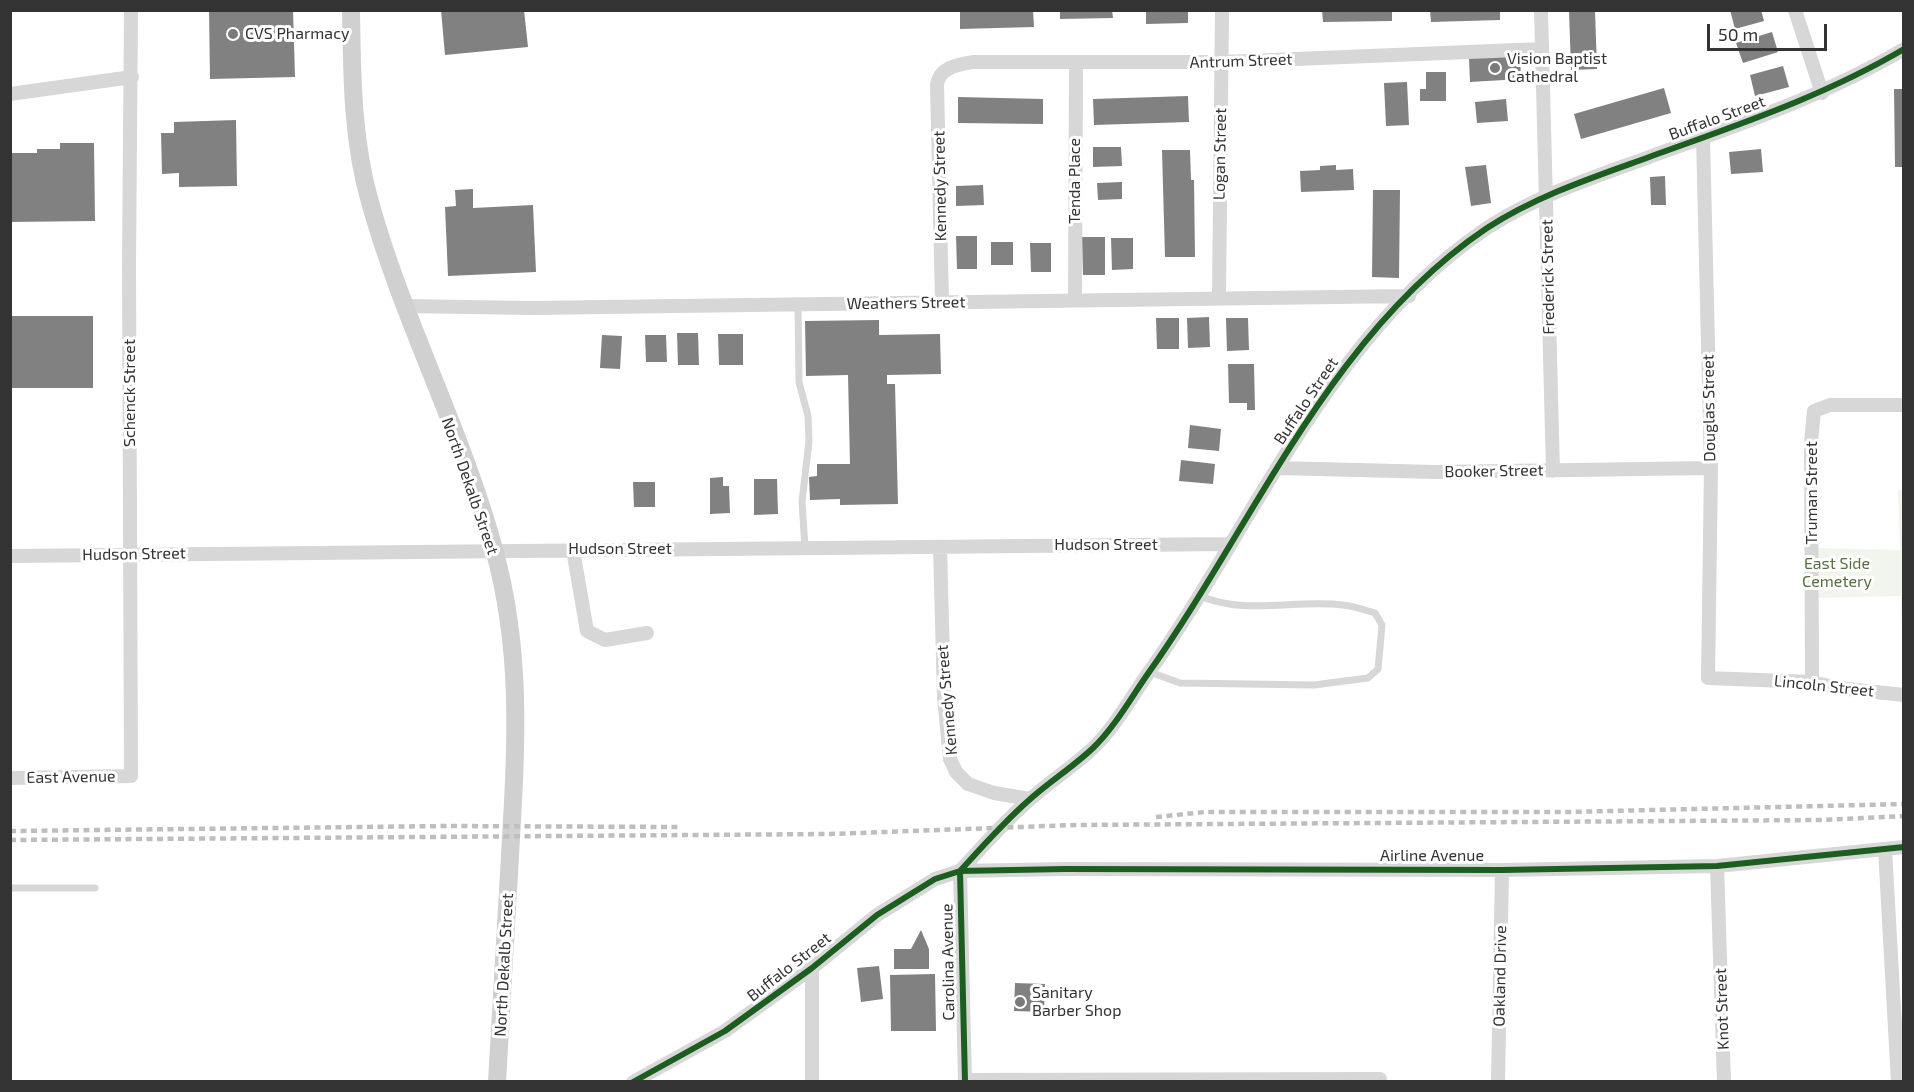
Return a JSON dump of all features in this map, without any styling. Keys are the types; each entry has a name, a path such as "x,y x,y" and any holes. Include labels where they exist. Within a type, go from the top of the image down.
{"main road":[{"name":"North Dekalb Street","path":"351,10 353,92 357,135 369,200 403,306 468,471 494,550 513,653 518,728 497,1082"}],"street":[{"name":"Schenck Street","path":"131,10 129,265 131,776"},
{"name":"Logan Street","path":"1219,298 1222,10"},
{"name":"Frederick Street","path":"1541,10 1553,471"},
{"path":"1795,10 1822,93"},
{"name":"Antrum Street","path":"943,72 973,62 1221,62 1542,49"},
{"name":"Buffalo Street","path":"1030,799 1095,746 1150,672 1307,420 1346,365 1409,296 1477,236 1547,195 1822,93 1904,49"},
{"name":"Tenda Place","path":"1075,300 1076,62"},
{"name":"Kennedy Street","path":"942,302 937,84 943,72"},
{"path":"10,94 132,77"},
{"name":"Douglas Street","path":"1703,138 1711,468 1708,678"},
{"name":"Weathers Street","path":"403,306 532,308 1409,296"},
{"name":"Truman Street","path":"1812,682 1811,442 1814,411 1830,405 1904,405"},
{"name":"Booker Street","path":"1278,468 1435,472 1711,468"},
{"name":"Hudson Street","path":"10,556 1229,544"},
{"name":"Kennedy Street","path":"940,547 944,698 950,759 956,772 968,784 994,793 1030,799"},
{"path":"573,550 587,631 605,640 647,633"},
{"name":"Lincoln Street","path":"1708,678 1812,682 1838,688 1904,695"},
{"name":"East Avenue","path":"10,778 131,776"},
{"path":"960,871 1000,827 1030,799"},
{"name":"Airline Avenue","path":"960,871 1065,868 1502,870 1717,866 1904,847"},
{"path":"1885,849 1898,1082"},
{"name":"Knot Street","path":"1717,866 1724,1082"},
{"name":"Oakland Drive","path":"1498,1082 1502,870"},
{"name":"Buffalo Street","path":"633,1082 725,1031 812,968 877,915 935,879 960,871"},
{"name":"Carolina Avenue","path":"960,871 964,1081"},
{"path":"812,968 812,1082"},
{"path":"964,1081 1380,1078"}],"lane":[{"path":"798,304 799,382 808,416 810,441 802,502 805,548"},
{"path":"1150,672 1180,684 1314,685 1368,678 1377,669 1382,625 1375,613 1344,605 1268,607 1208,600 1198,595"},
{"path":"10,888 95,888"}],"green space":[{"name":"East Side Cemetery","path":"1898,490 1903,490 1903,653 1901,596 1812,598 1812,548 1900,550"}],"building":[{"path":"209,10 293,10 295,77 210,79"},
{"path":"441,10 524,10 528,47 445,55"},
{"path":"960,10 1033,10 1034,27 960,29"},
{"path":"1060,10 1112,10 1113,18 1060,19"},
{"path":"1146,10 1188,10 1188,23 1146,24"},
{"path":"1322,10 1392,10 1392,21 1323,22"},
{"path":"1430,10 1500,10 1500,20 1431,22"},
{"path":"1569,10 1595,10 1597,69 1571,70"},
{"path":"1730,10 1761,10 1764,21 1735,29"},
{"path":"1772,32 1778,52 1743,63 1736,43"},
{"name":"Vision Baptist Cathedral","path":"1520,55 1521,79 1470,82 1469,58"},
{"path":"1783,66 1789,87 1755,96 1750,75"},
{"path":"1426,72 1446,72 1446,101 1420,101 1420,89 1426,89"},
{"path":"1407,82 1409,125 1386,126 1384,83"},
{"path":"1664,88 1671,113 1581,139 1574,114"},
{"path":"1894,89 1904,89 1904,167 1895,167"},
{"path":"1188,96 1189,122 1094,125 1093,99"},
{"path":"958,97 1043,99 1043,124 958,123"},
{"path":"1506,99 1508,121 1477,123 1475,102"},
{"path":"236,120 237,186 179,187 179,173 162,174 161,133 174,133 174,122"},
{"path":"60,143 94,143 95,221 10,222 10,153 37,153 37,149 60,149"},
{"path":"1093,147 1121,147 1122,166 1093,167"},
{"path":"1761,149 1763,172 1731,174 1729,152"},
{"path":"1162,150 1190,150 1191,180 1194,180 1195,257 1165,257"},
{"path":"1336,165 1336,170 1353,169 1354,190 1301,192 1300,171 1320,170 1320,166"},
{"path":"1486,165 1491,203 1471,206 1465,167"},
{"path":"1665,176 1666,205 1651,205 1650,177"},
{"path":"1122,182 1122,199 1098,200 1097,183"},
{"path":"983,185 984,205 956,206 956,186"},
{"path":"473,189 473,208 533,205 536,272 448,276 445,207 456,206 455,190"},
{"path":"1373,190 1400,190 1399,278 1372,277"},
{"path":"956,236 977,236 977,269 957,269"},
{"path":"1082,237 1105,237 1105,275 1083,275"},
{"path":"1111,238 1133,238 1133,269 1112,270"},
{"path":"991,242 1013,242 1013,265 991,265"},
{"path":"1030,243 1051,243 1051,272 1031,272"},
{"path":"10,316 93,316 93,388 10,388"},
{"path":"1209,317 1210,347 1188,348 1187,318"},
{"path":"1156,318 1179,318 1179,349 1157,349"},
{"path":"1226,318 1248,318 1249,350 1227,351"},
{"path":"879,320 879,335 940,334 941,374 887,375 887,384 895,384 898,504 840,505 840,499 810,500 809,477 817,476 817,464 850,464 848,375 806,376 805,321"},
{"path":"677,333 698,333 699,365 678,365"},
{"path":"718,334 743,334 743,365 719,365"},
{"path":"602,335 622,336 620,369 600,368"},
{"path":"645,335 666,335 667,362 646,362"},
{"path":"1228,364 1254,364 1255,410 1247,410 1247,403 1229,403"},
{"path":"1190,425 1221,429 1219,451 1188,448"},
{"path":"1181,460 1215,464 1213,484 1179,481"},
{"path":"723,477 723,486 729,486 730,513 710,514 710,478"},
{"path":"754,479 777,479 778,514 754,515"},
{"path":"633,482 655,482 655,507 634,507"},
{"path":"921,930 929,949 929,969 894,969 894,949 911,949"},
{"path":"879,966 883,999 861,1002 857,968"},
{"path":"935,974 936,1031 891,1031 890,975"},
{"path":"1015,983 1045,984 1044,1012 1014,1011"}],"railway":[{"path":"1156,817 1205,812 1569,812 1904,804"},
{"path":"10,840 830,834 1075,825 1822,820 1904,816"},
{"path":"10,831 447,826 679,827"}],"cycle path":[{"path":"965,1082 960,871 1019,809 1101,740 1122,713 1186,617 1298,435 1338,376 1382,321 1431,271 1487,228 1524,207 1582,182 1808,97 1904,49"},
{"path":"633,1082 725,1031 812,968 877,915 935,879 960,871 1065,869 1502,870 1717,866 1904,847"}],"place":[{"name":"CVS Pharmacy","path":"233,34"},
{"name":"Vision Baptist Cathedral","path":"1495,68"},
{"name":"Sanitary Barber Shop","path":"1020,1002"}]}
